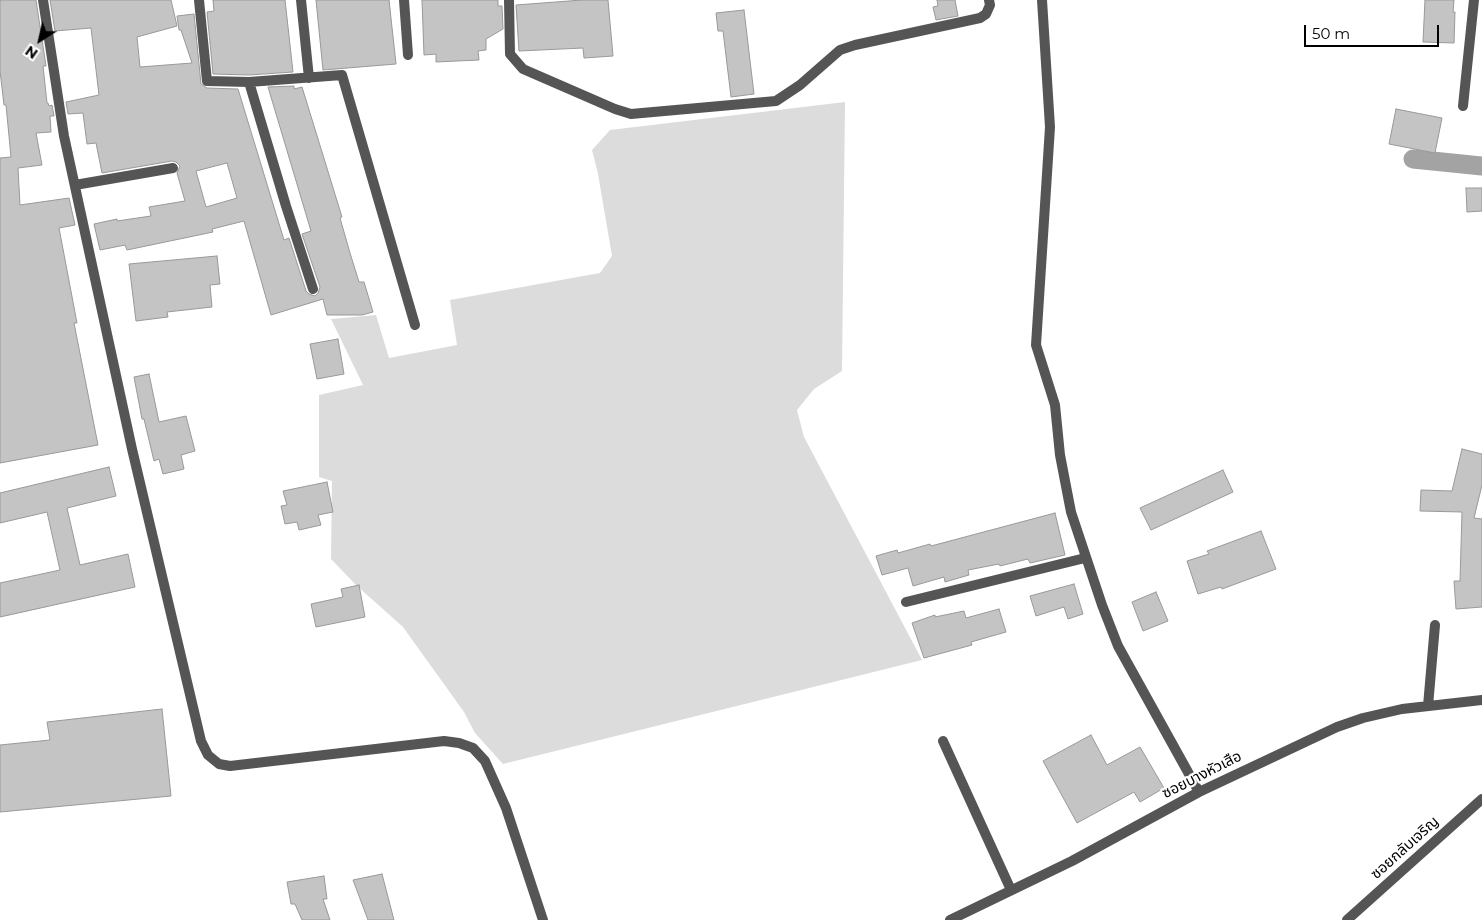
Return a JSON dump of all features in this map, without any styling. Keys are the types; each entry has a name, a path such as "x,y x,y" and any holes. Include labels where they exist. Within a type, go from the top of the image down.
{"street":[{"path":"43,0 64,136 132,449 201,742 208,755 219,764 230,766 444,741 459,743 473,748 484,761 506,808 543,920"},
{"path":"199,0 207,81 249,82 342,75 415,325"},
{"path":"301,0 309,78"},
{"path":"404,0 408,55"},
{"path":"509,0 510,54 523,69 614,109 631,114 776,102 800,86 840,50 855,45 980,18 986,14 990,5 989,0"},
{"path":"1042,0 1050,128 1036,345 1055,405 1060,456 1071,512 1085,558 1118,646 1199,792"},
{"path":"1463,106 1474,0"},
{"path":"249,82 286,206 314,289"},
{"path":"75,184 173,168"},
{"path":"906,602 1085,558"},
{"path":"1428,706 1435,626"},
{"name":"ซอยบางหัวเสือ","path":"950,920 1072,861 1199,792 1338,727 1363,718 1402,708 1482,700"},
{"path":"943,741 1011,890"},
{"name":"ซอยกลับเจริญ","path":"1347,920 1482,799"}],"shaded area":[{"path":"845,102 842,371 814,389 797,410 804,437 922,660 503,764 475,733 464,712 403,627 356,585 331,559 332,481 319,477 319,395 363,385 331,319 376,315 389,358 457,345 450,300 600,273 612,256 592,150 610,130"}],"building":[{"path":"0,0 36,0 46,66 43,66 47,103 49,106 52,105 54,116 50,116 51,132 36,133 42,165 18,168 20,205 69,198 75,225 59,228 77,323 74,323 98,445 0,463 0,158 11,157 6,105 4,105 0,71"},
{"path":"50,0 171,0 177,26 137,37 140,67 192,63 181,30 179,30 177,16 194,14 201,84 207,88 238,89 284,240 289,238 306,291 315,296 320,287 302,234 311,231 268,87 294,86 294,89 302,87 342,217 340,218 359,282 364,282 373,312 362,315 327,315 323,299 271,315 244,221 212,229 213,232 127,250 125,245 100,250 94,224 117,219 117,221 151,216 149,207 185,201 177,173 180,166 172,161 102,173 96,143 87,144 83,113 68,114 66,102 99,95 91,28 55,31","holes":["227,163 237,198 206,207 196,171"]},
{"path":"213,0 285,0 293,72 249,75 213,74 207,12 214,11"},
{"path":"316,0 389,0 396,64 323,70"},
{"path":"422,0 498,0 498,6 502,6 503,29 486,39 486,50 478,51 479,60 436,62 436,54 424,55"},
{"path":"608,0 613,56 584,58 583,48 519,51 516,5"},
{"path":"937,0 955,0 958,16 936,20 933,7 938,6"},
{"path":"1425,0 1454,0 1454,43 1423,42"},
{"path":"744,10 754,94 731,97 723,31 718,31 716,13"},
{"path":"1396,109 1442,118 1435,153 1389,144"},
{"path":"1466,188 1482,188 1482,211 1467,212"},
{"path":"217,256 220,284 210,285 212,307 167,312 168,317 136,321 129,264"},
{"path":"338,339 344,374 317,379 310,344"},
{"path":"149,374 159,422 186,416 195,451 181,455 184,469 163,474 159,459 154,461 144,419 142,419 134,377"},
{"path":"1462,449 1482,454 1482,485 1474,518 1482,519 1482,607 1456,609 1454,581 1460,581 1462,512 1420,511 1421,490 1452,491"},
{"path":"109,467 116,496 67,508 80,565 128,554 135,587 0,617 0,583 60,570 47,512 0,523 0,493"},
{"path":"1223,470 1233,492 1151,530 1140,508"},
{"path":"327,482 333,512 318,515 321,525 299,530 297,522 285,524 281,506 287,505 283,491"},
{"path":"1055,513 1065,555 1030,563 1028,559 1000,566 999,564 968,570 969,575 945,582 944,577 913,586 908,568 882,575 876,556 897,550 898,553 930,544 931,546"},
{"path":"1261,531 1276,569 1222,589 1221,587 1198,594 1187,561 1209,554 1207,551"},
{"path":"1074,584 1083,614 1068,619 1064,607 1036,616 1030,596"},
{"path":"359,585 365,617 316,627 311,604 343,597 341,589"},
{"path":"1156,592 1168,621 1143,631 1132,602"},
{"path":"999,609 1006,632 971,642 972,645 924,658 912,623 935,615 935,617 964,611 966,618"},
{"path":"162,709 171,796 0,812 0,745 50,740 47,722"},
{"path":"1091,735 1107,765 1140,747 1164,788 1140,802 1134,792 1077,823 1043,761"},
{"path":"382,874 394,920 368,920 353,880"},
{"path":"324,876 327,899 323,899 330,920 302,920 295,904 291,904 287,882"}],"waterway":[{"path":"1413,159 1482,166"}]}
